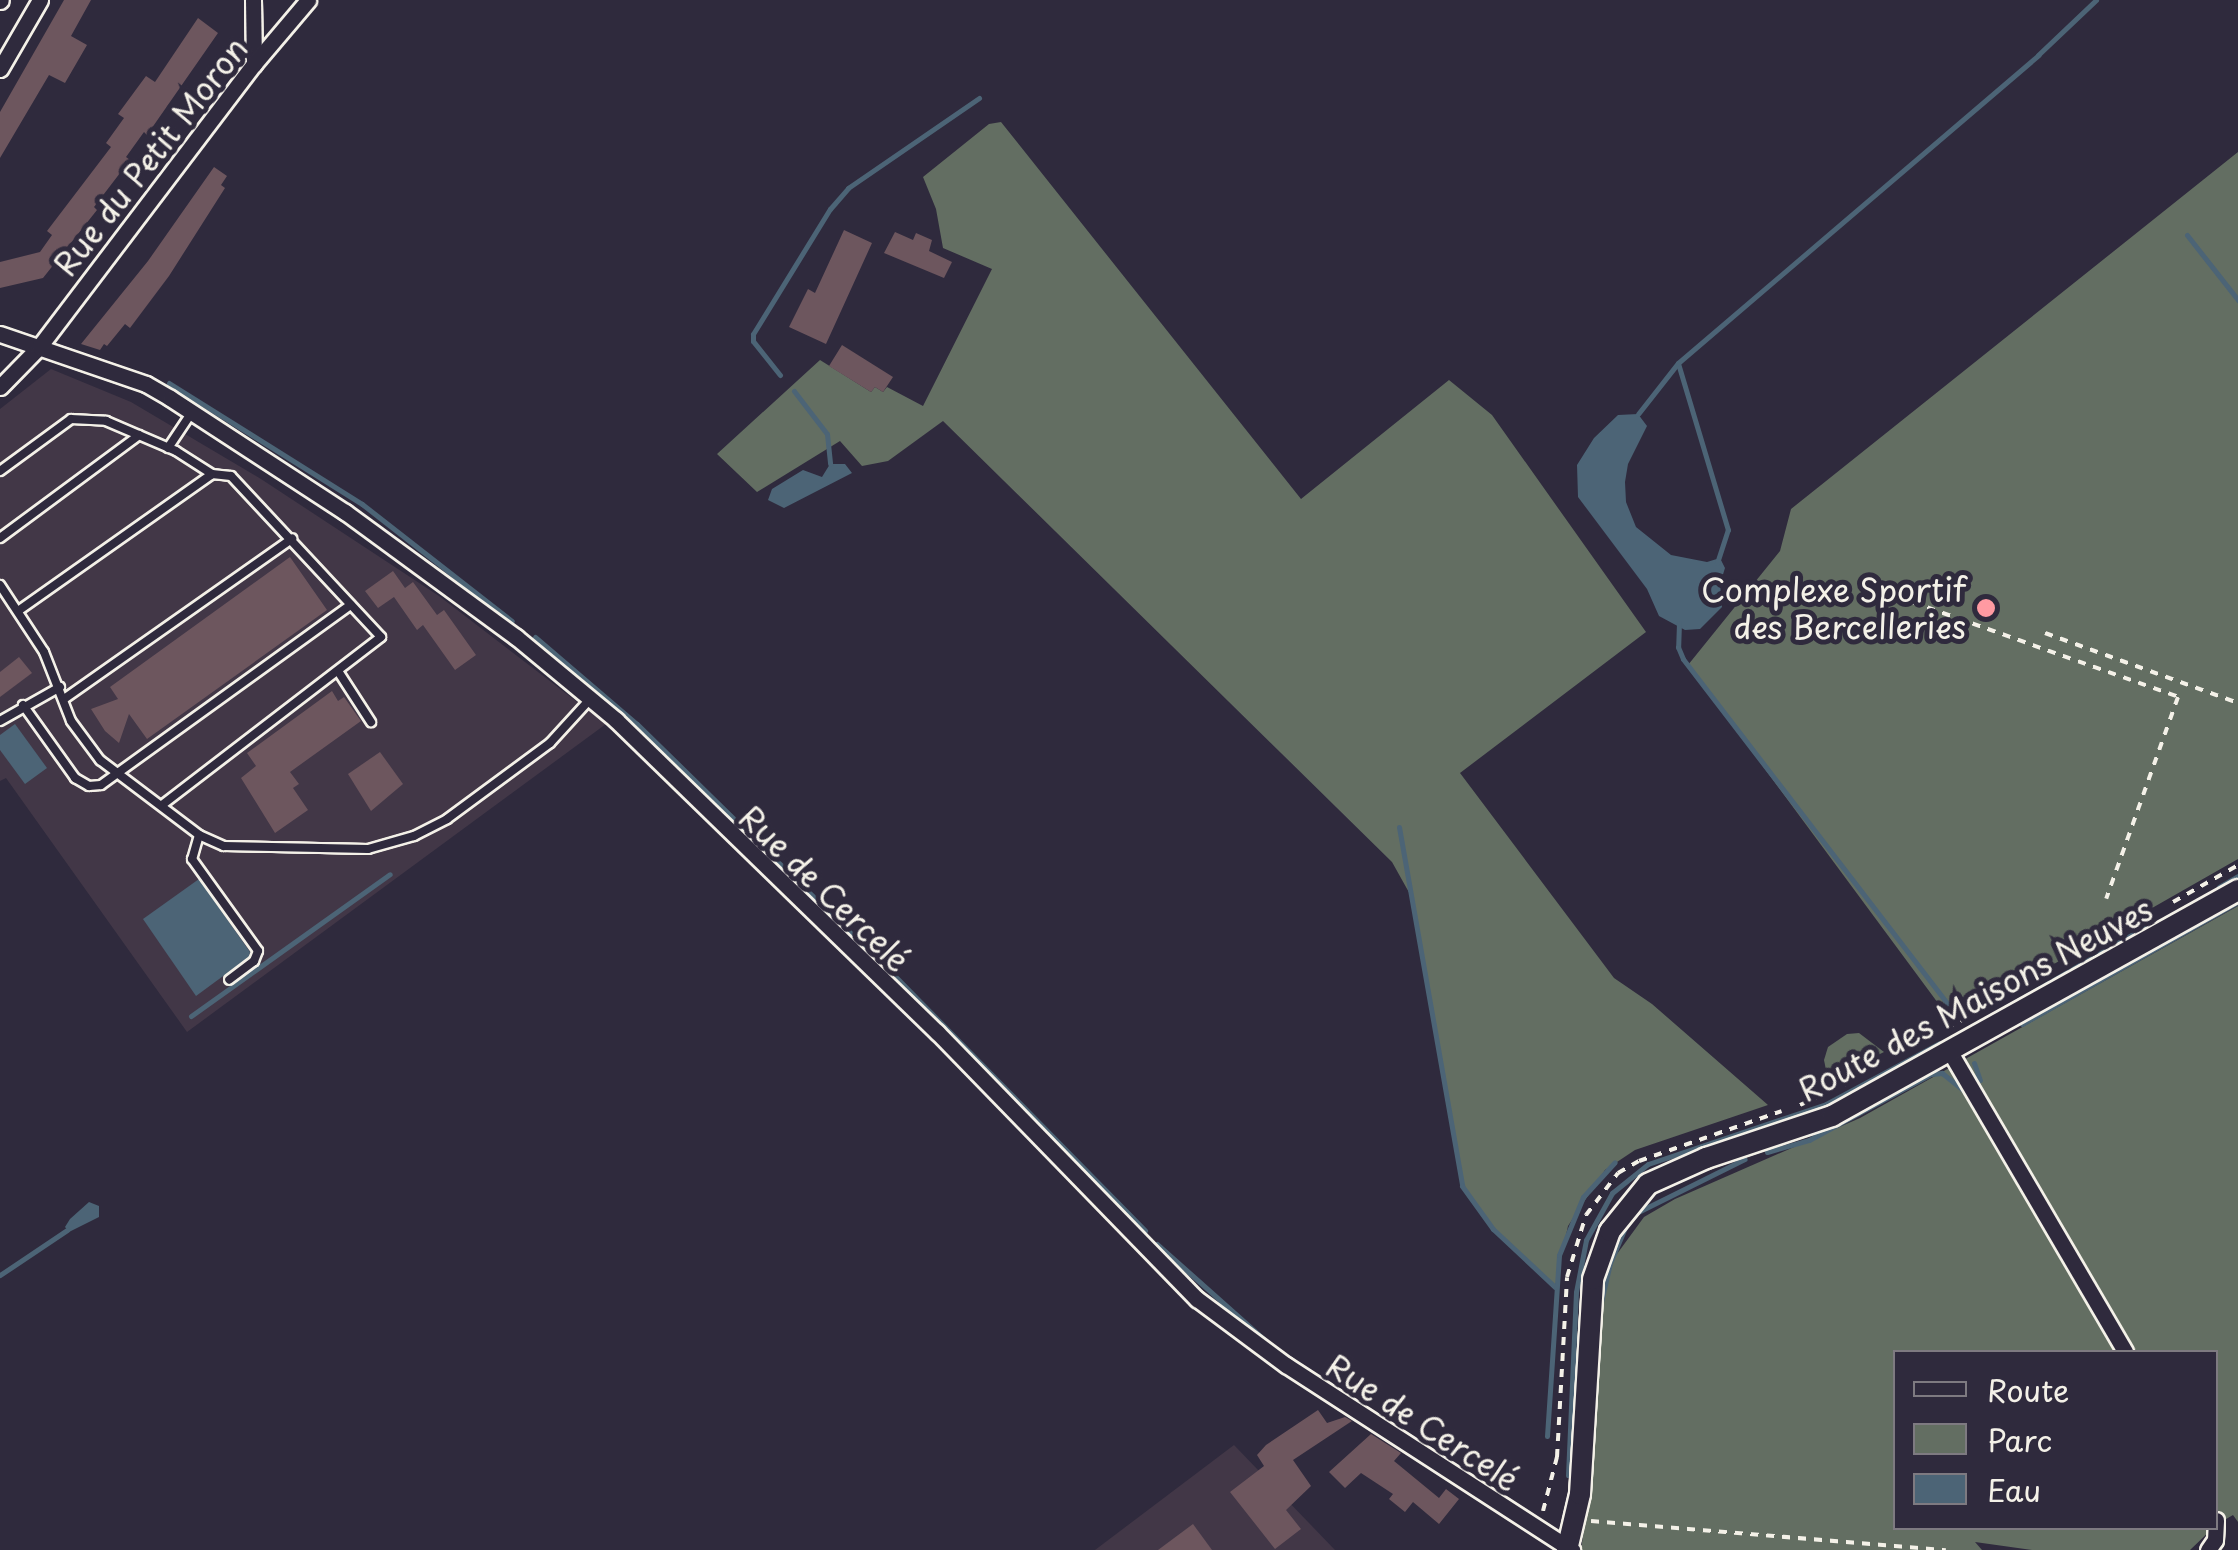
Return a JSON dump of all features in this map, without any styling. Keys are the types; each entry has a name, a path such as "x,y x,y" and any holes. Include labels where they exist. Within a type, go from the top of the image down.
{"street":[{"path":"0,69 40,0"},
{"path":"253,0 254,64"},
{"name":"Rue du Petit Moron","path":"0,388 39,347 254,64 308,0"},
{"name":"Rue de Cercelé","path":"0,334 146,384 192,412 393,546 592,697 937,1032 1197,1299 1286,1365 1569,1549"},
{"name":"Route des Maisons Neuves","path":"1569,1549 1577,1519 1593,1279 1599,1254 1627,1205 1648,1184 1674,1170 1832,1116 2238,890"},
{"path":"1950,1052 2124,1350"}],"lane":[{"path":"168,448 192,412"},
{"path":"0,472 72,419 106,420 168,448 212,474 231,476 381,637 161,806"},
{"path":"0,538 138,435"},
{"path":"18,611 212,474"},
{"path":"64,699 292,539"},
{"path":"0,585 60,687 70,721 100,760 199,835 224,846 368,849 414,836 447,819 550,744 592,697"},
{"path":"23,704 75,778 88,786 100,785 351,605"},
{"path":"338,671 371,722"},
{"path":"0,721 23,704 60,687"},
{"path":"199,835 192,859 258,951 254,962 229,980"}],"path":[{"path":"1867,586 2178,697"},
{"path":"2046,633 2238,703"},
{"path":"2106,898 2183,683"},
{"path":"1577,1519 1946,1550"}],"shaded area":[{"path":"51,369 131,402 261,479 439,596 606,724 187,1032 6,778 0,781 0,409"},
{"path":"1234,1445 1335,1550 1095,1550"}],"green space":[{"path":"1001,122 1301,499 1449,380 1492,415 1646,632 1460,773 1614,978 1652,1004 1768,1105 1635,1150 1605,1170 1568,1226 1555,1287 1493,1229 1462,1186 1411,896 1392,862 943,421 888,461 862,466 840,441 757,492 717,454 820,360 871,392 875,387 883,392 887,387 923,406 992,269 943,248 936,209 923,177 989,124"},
{"name":"Complexe Sportif des Bercelleries","path":"2238,152 2238,859 1952,1022 1688,665 1780,551 1791,509"},
{"path":"2238,906 2238,1522 2233,1515 2218,1524 2218,1350 1893,1350 1893,1530 2211,1530 2190,1550 2032,1550 1975,1542 1982,1550 1581,1550 1591,1480 1590,1385 1605,1286 1614,1258 1644,1217 1675,1199 1860,1118"},
{"path":"1859,1033 1884,1052 1828,1080 1824,1060 1828,1047 1847,1034"}],"water":[{"path":"1638,414 1647,426 1628,464 1625,482 1626,502 1636,527 1671,555 1707,562 1720,558 1725,568 1720,584 1722,607 1700,629 1685,630 1659,616 1647,589 1578,497 1577,465 1594,438 1618,415"},
{"path":"830,464 845,464 852,473 784,508 768,500 772,489 803,470 822,477"},
{"path":"15,724 47,768 25,784 0,750 0,735"},
{"path":"199,879 250,952 249,957 196,996 143,919"},
{"path":"89,1202 99,1206 99,1217 69,1232 65,1227 70,1219"}],"building":[{"path":"64,0 91,0 71,36 87,45 65,83 49,75 0,158 0,112"},
{"path":"198,18 218,33 147,135 144,132 126,157 130,160 94,207 97,210 43,278 0,288 0,262 40,252 52,235 47,231 111,147 106,143 124,118 118,114 146,76 155,82"},
{"path":"214,167 227,176 221,185 225,188 169,276 130,328 125,324 100,350 81,344 148,261"},
{"path":"844,230 872,243 826,344 789,327 808,289 815,293"},
{"path":"895,232 913,240 916,233 932,240 929,251 952,262 944,278 884,253"},
{"path":"842,345 893,377 883,392 875,387 871,392 829,366"},
{"path":"290,557 327,610 147,739 129,714 119,743 105,731 91,709 118,699 110,687"},
{"path":"393,571 405,588 413,582 437,615 444,610 476,655 455,670 423,625 417,630 394,597 378,608 365,591"},
{"path":"19,657 32,673 0,697 0,672"},
{"path":"332,691 338,701 344,697 361,721 290,772 299,784 293,788 308,810 275,833 241,778 256,766 247,753"},
{"path":"380,752 403,784 371,811 348,774"},
{"path":"1318,1410 1327,1423 1345,1417 1352,1421 1293,1460 1311,1486 1286,1510 1301,1529 1275,1549 1230,1492 1264,1466 1257,1455 1266,1445"},
{"path":"1371,1434 1401,1453 1394,1461 1439,1498 1446,1489 1459,1499 1439,1524 1413,1502 1405,1512 1389,1499 1393,1494 1361,1473 1345,1488 1329,1472"},
{"path":"1193,1524 1212,1550 1158,1550"}],"waterway":[{"path":"1717,563 1728,530 1678,363 2038,55 2096,0"},
{"path":"780,375 753,341 753,334 830,209 848,188 979,98"},
{"path":"2187,235 2238,300"},
{"path":"1638,414 1678,363"},
{"path":"169,383 362,504 512,621"},
{"path":"794,391 827,434 830,464"},
{"path":"1679,623 1678,647 1683,659 1954,1012"},
{"path":"535,637 637,724 873,955"},
{"path":"1399,827 1462,1186 1493,1229 1555,1287"},
{"path":"191,1016 390,874"},
{"path":"2219,887 2238,876"},
{"path":"2022,1024 2238,902"},
{"path":"1979,1023 2149,925"},
{"path":"885,966 1145,1231"},
{"path":"1568,1475 1576,1292 1586,1240 1612,1193 1648,1164 1826,1104 1940,1043"},
{"path":"1974,1063 1980,1080"},
{"path":"1767,1152 1809,1140 1931,1074 1942,1073 1964,1091"},
{"path":"1638,1212 1745,1159"},
{"path":"1547,1436 1559,1255 1583,1197 1615,1162"},
{"path":"1601,1302 1610,1263 1625,1228"},
{"path":"0,1275 67,1230"},
{"path":"1157,1244 1266,1341"}],"place":[{"name":"Complexe Sportif des Bercelleries","path":"1986,608"}]}
